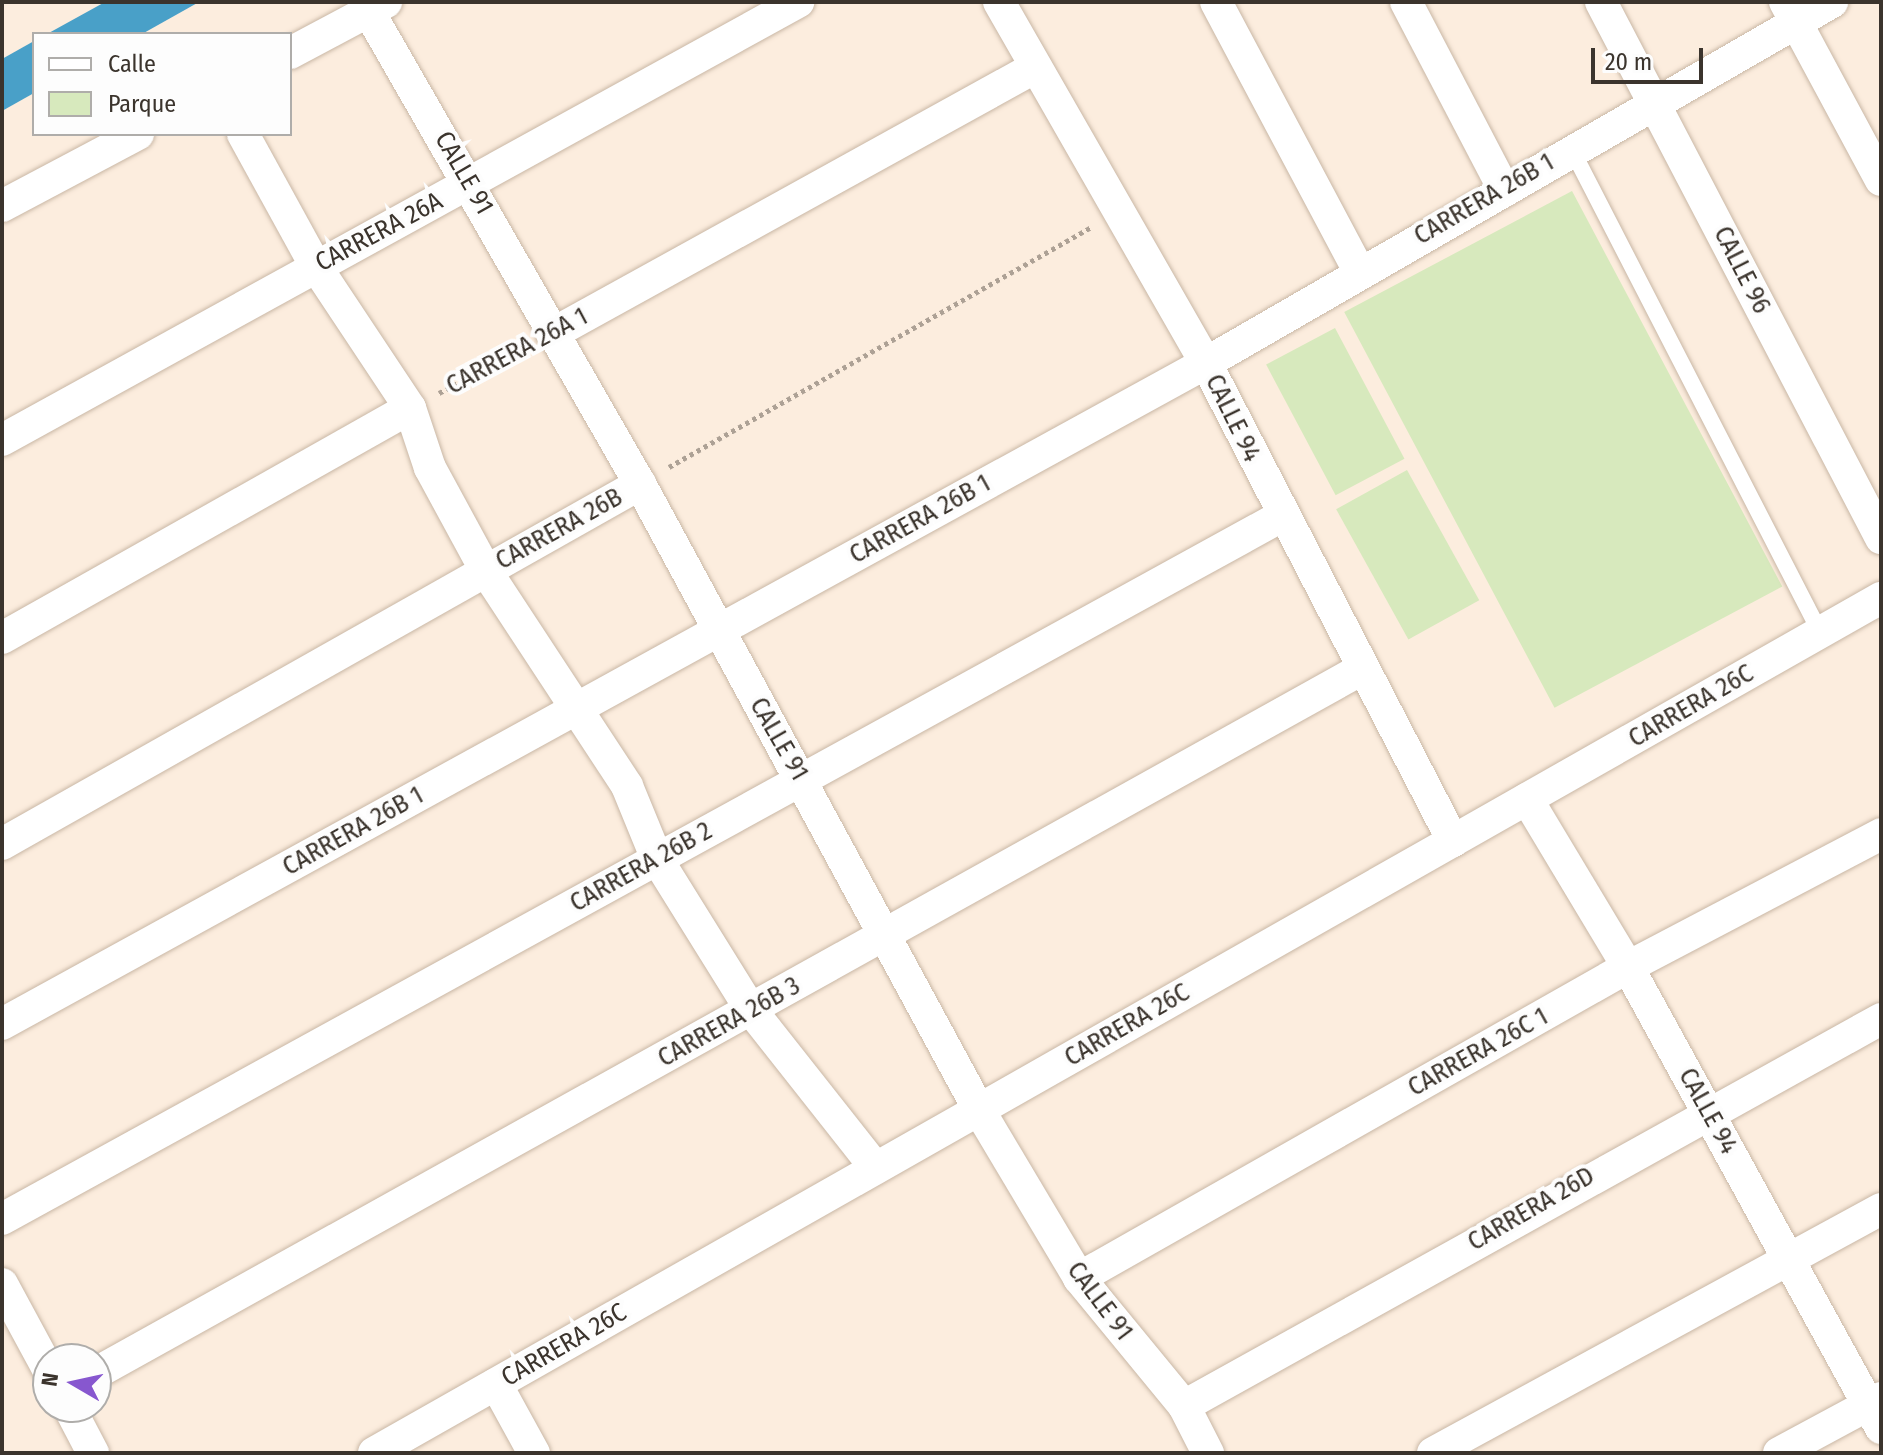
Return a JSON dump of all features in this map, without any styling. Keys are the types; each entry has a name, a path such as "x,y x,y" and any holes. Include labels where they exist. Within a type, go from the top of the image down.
{"street":[{"name":"CARRERA 26A","path":"2,440 315,265 471,183 798,2"},
{"name":"CALLE 94","path":"999,2 1116,213 1206,363 1280,517 1453,841"},
{"path":"1216,2 1358,269"},
{"path":"1406,2 1505,191"},
{"name":"CALLE 96","path":"1601,2 1881,538"},
{"name":"CARRERA 26B 1","path":"2,1024 1206,363 1358,269 1505,191 1571,148 1654,101 1791,12 1832,2"},
{"name":"CALLE 91","path":"378,7 552,334 640,484 716,631 889,933 979,1110 1079,1278 1184,1406 1208,1453"},
{"path":"292,52 378,7"},
{"path":"1791,12 1881,180"},
{"name":"CARRERA 26A 1","path":"552,334 1034,68"},
{"path":"2,206 134,136"},
{"path":"244,136 315,265 410,408 430,468 486,571 627,786 657,859 751,1010 876,1168"},
{"path":"2,638 410,408"},
{"name":"CARRERA 26B","path":"2,844 640,484"},
{"name":"CARRERA 26B 2","path":"2,1219 1280,517"},
{"name":"CARRERA 26C","path":"374,1453 1881,598"},
{"name":"CARRERA 26B 3","path":"112,1364 1362,669"},
{"name":"CALLE 94","path":"1527,799 1628,967 1877,1410"},
{"name":"CARRERA 26C 1","path":"1079,1278 1628,967 1881,834"},
{"name":"CARRERA 26D","path":"1184,1406 1708,1109 1881,1019"},
{"path":"1433,1453 1881,1209"},
{"path":"2,1284 34,1343"},
{"path":"496,1384 534,1453"},
{"path":"1779,1453 1877,1410"},
{"path":"77,1423 93,1453"}],"lane":[{"path":"1571,148 1820,632"}],"path":[{"name":"CARRERA 26B","path":"640,484 1116,213"},
{"name":"CARRERA 26A 1","path":"410,408 552,334"}],"green space":[{"path":"1572,191 1782,587 1555,708 1344,312"},
{"path":"1335,328 1404,459 1336,495 1266,365"},
{"path":"1407,470 1479,600 1408,640 1336,509"}],"water":[{"path":"105,2 199,2 146,32 51,32"},
{"path":"32,42 32,94 2,111 2,59"}]}
